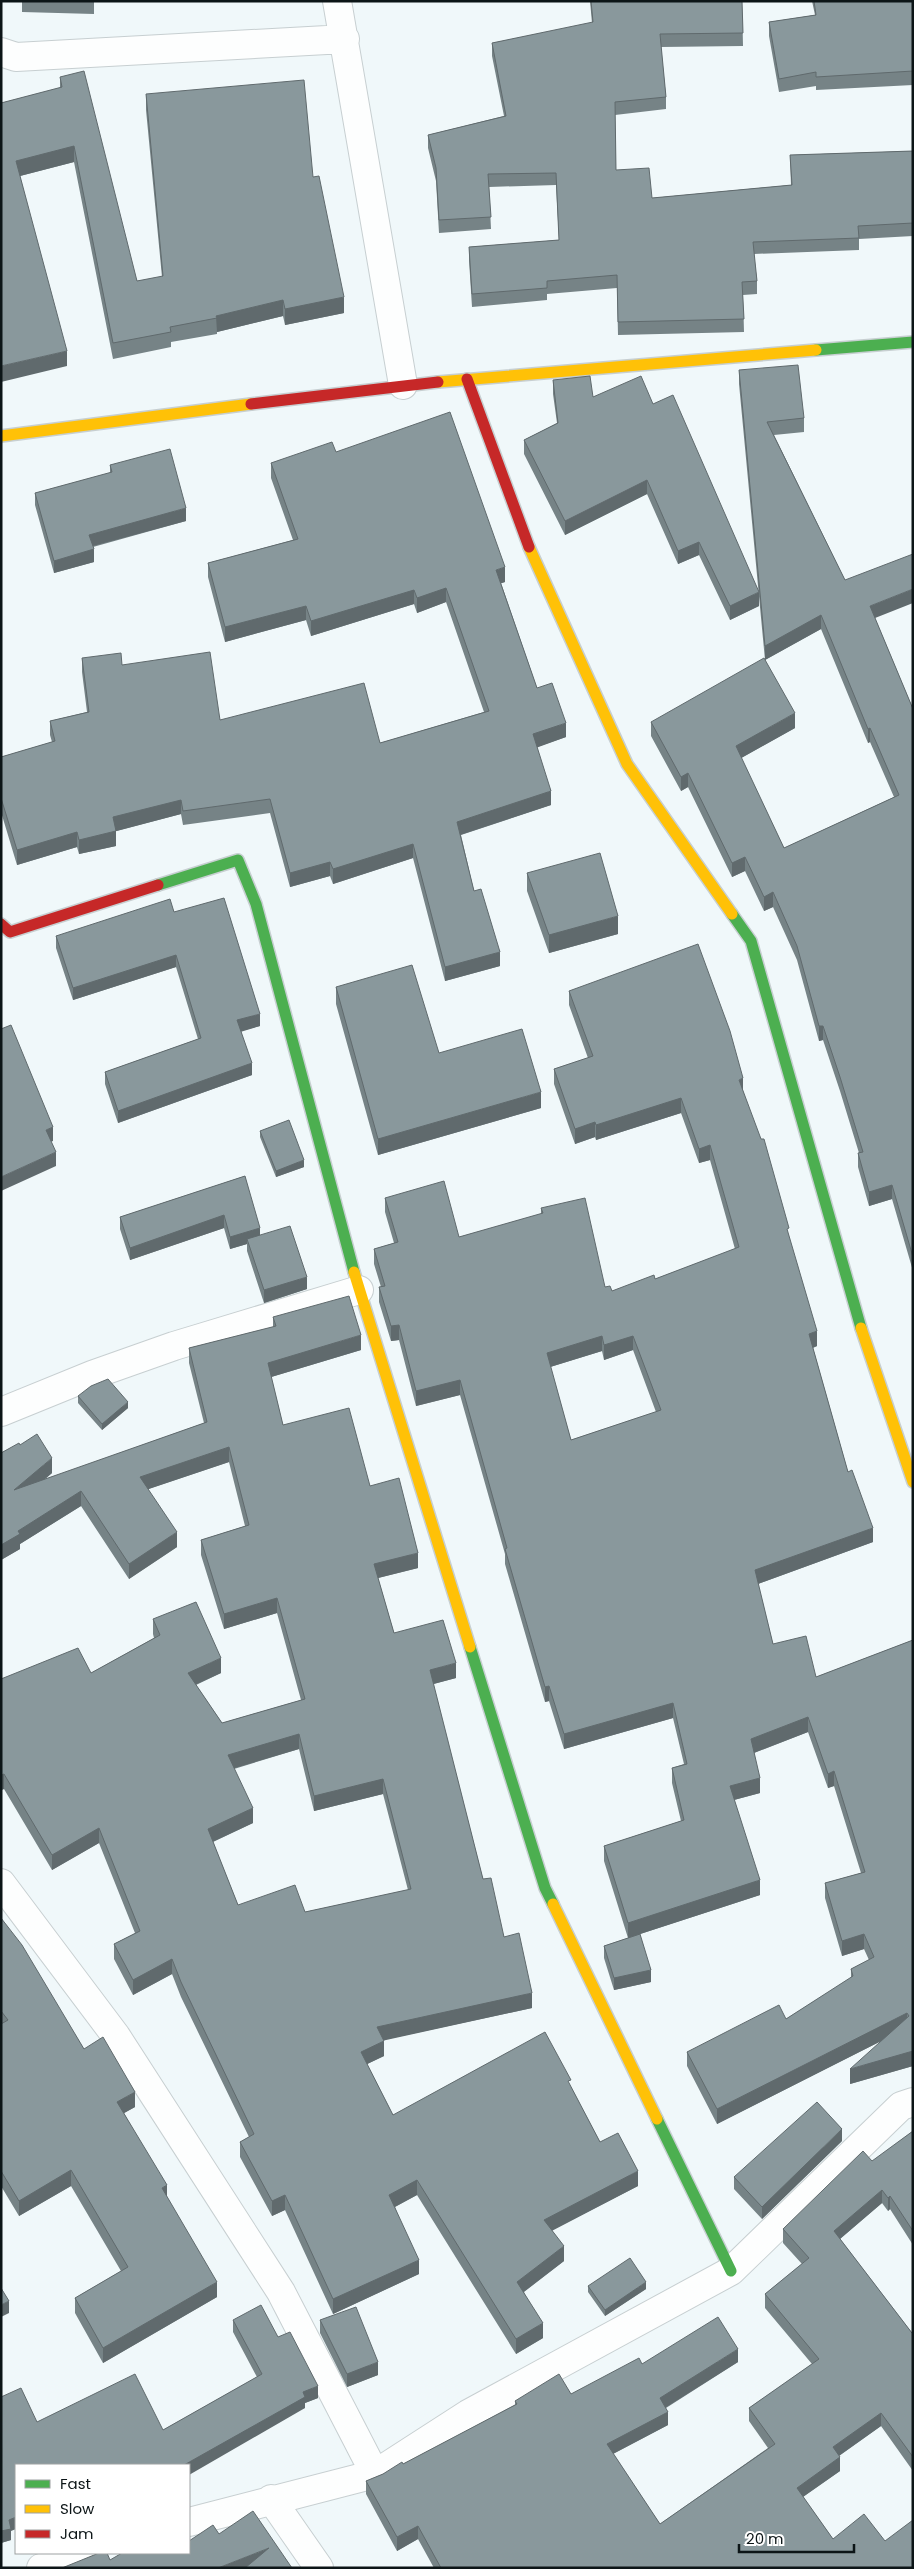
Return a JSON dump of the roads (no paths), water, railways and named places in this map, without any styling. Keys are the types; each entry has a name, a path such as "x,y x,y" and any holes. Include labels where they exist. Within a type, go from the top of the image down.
{"street":[{"path":"337,1 345,39 402,385"},
{"path":"1,52 16,58 345,39"},
{"path":"1,436 402,385 913,342"},
{"path":"467,379 525,537 627,764 752,941 870,1359 913,1482"},
{"path":"1,924 10,932 238,860 256,904 359,1290 545,1888 730,2271"},
{"path":"1,1412 92,1375 174,1346 359,1290"},
{"path":"1,1883 116,2036 281,2292 375,2474"},
{"path":"190,2522 271,2499 375,2474 468,2414 730,2271 901,2106 913,2102"},
{"path":"271,2499 319,2568"},
{"path":"41,2568 87,2554"}]}
